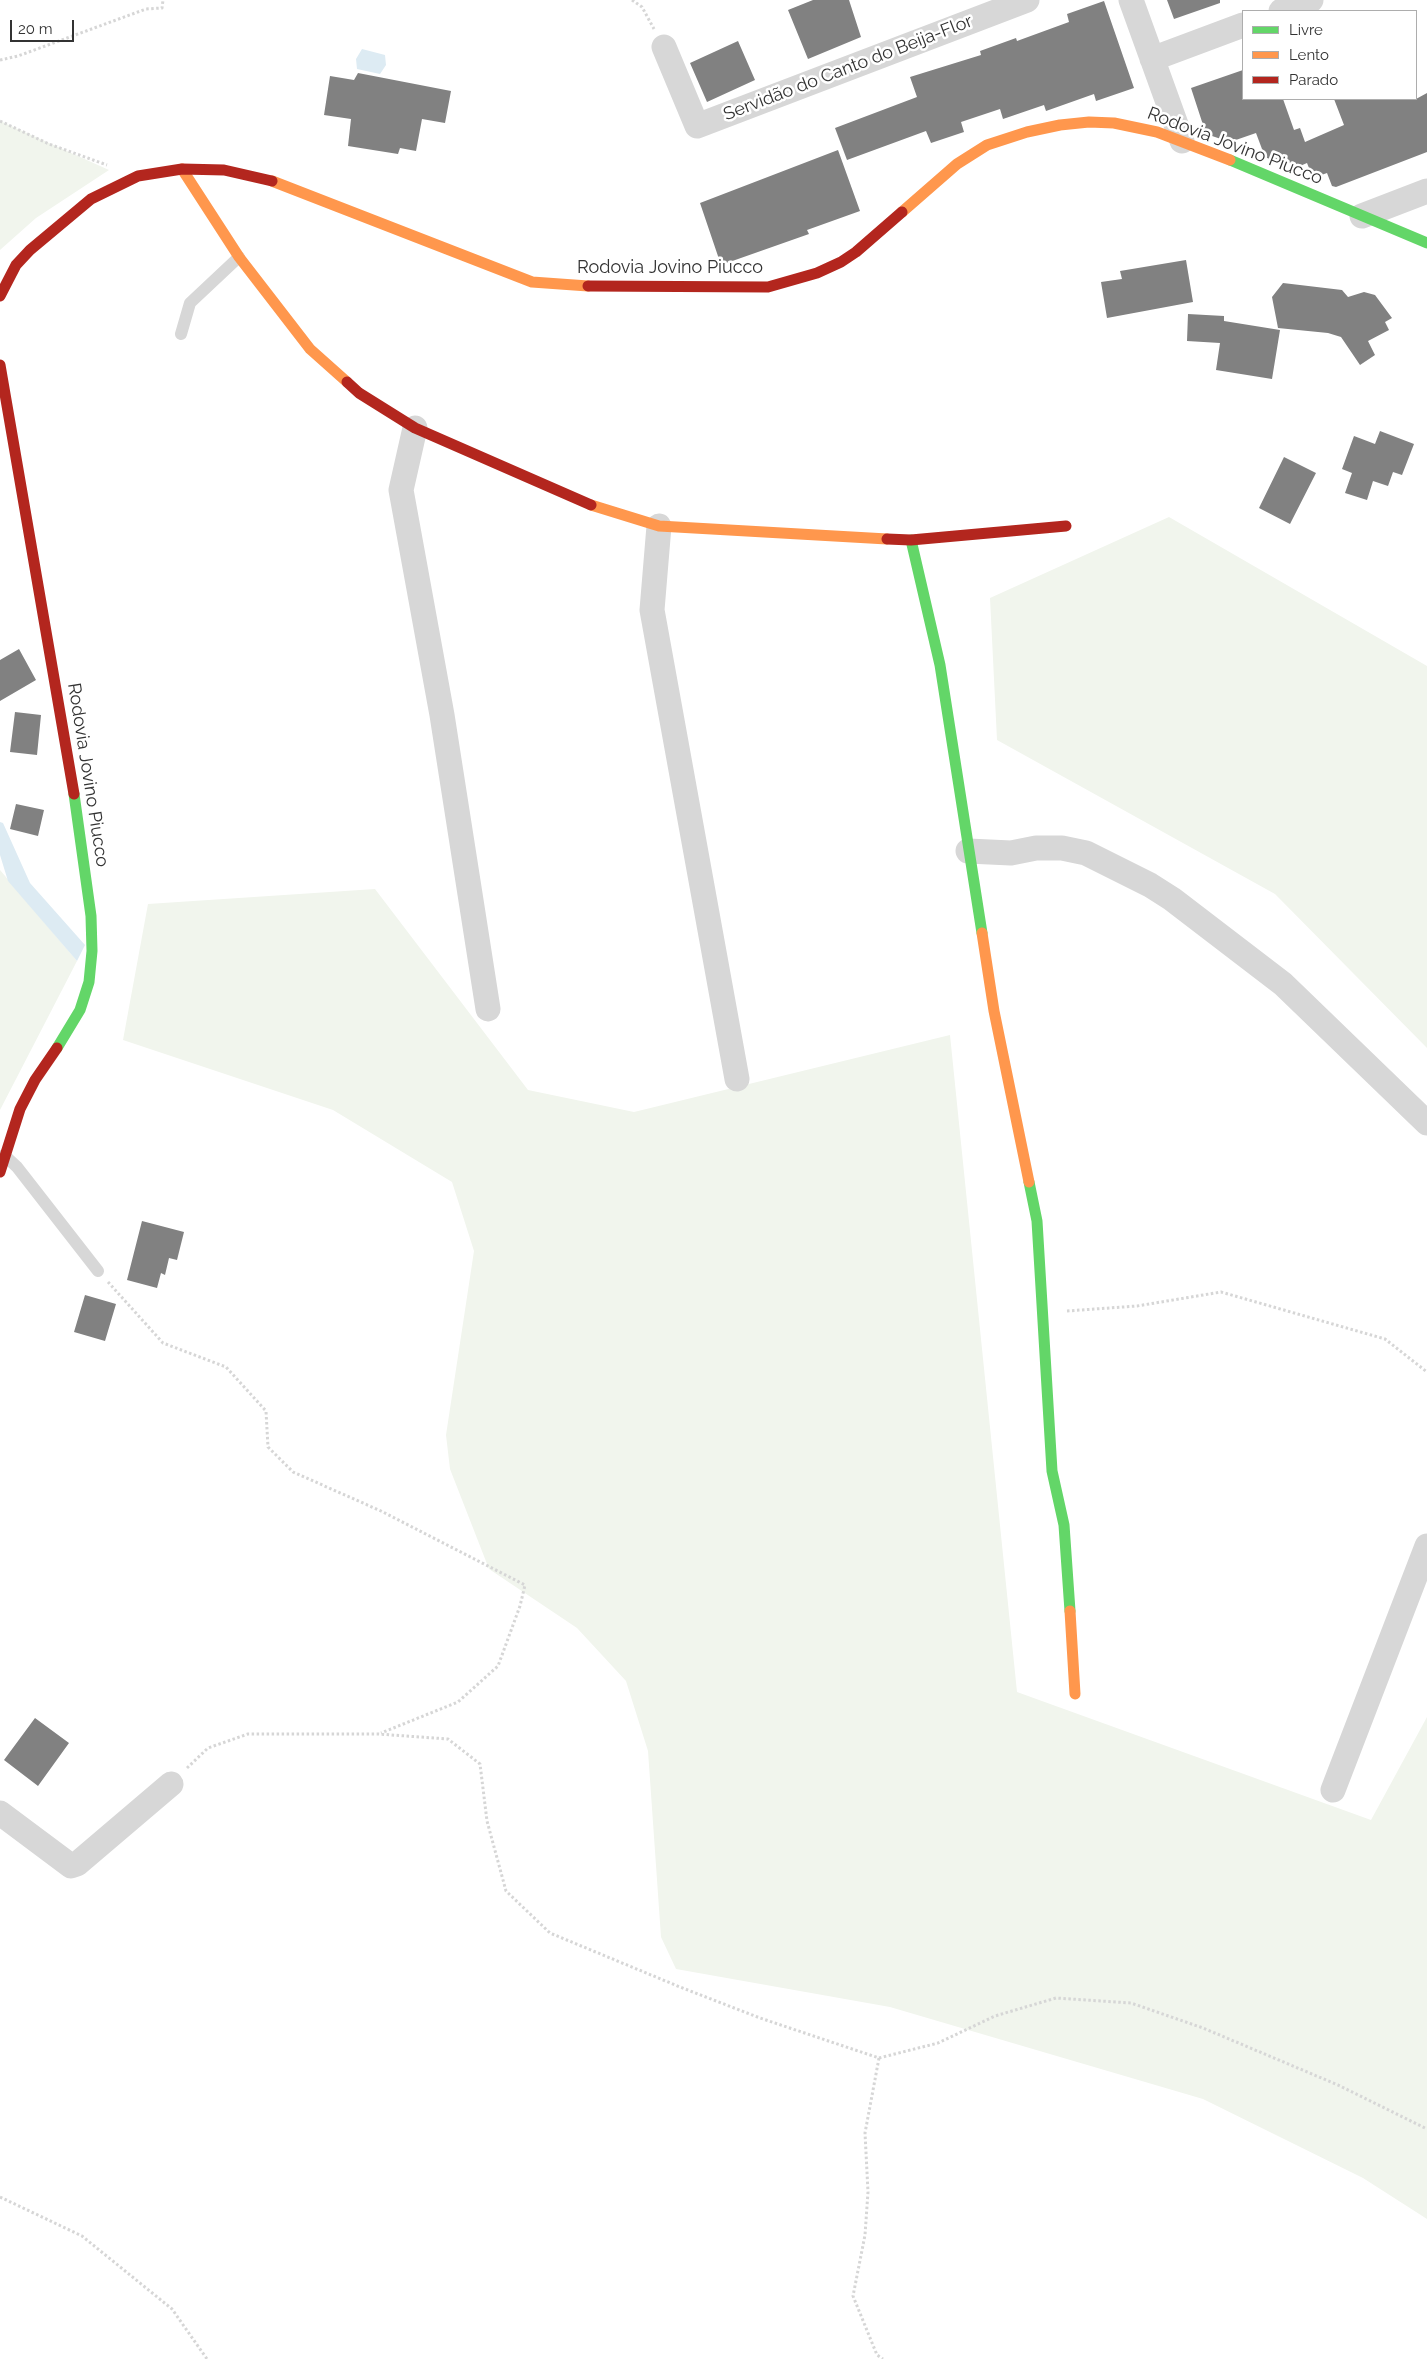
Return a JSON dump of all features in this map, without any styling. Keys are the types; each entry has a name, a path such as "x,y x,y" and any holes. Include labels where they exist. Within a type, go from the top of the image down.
{"main road":[{"name":"Rodovia Jovino Piucco","path":"0,296 16,265 30,250 91,199 138,176 182,169 224,170 278,182 532,282 608,287 675,285 742,288 768,287 791,282 841,262 856,252 957,164 987,146 1004,138 1060,125 1089,122 1134,126 1182,142 1255,170 1427,243"},
{"path":"182,169 239,257 310,349 359,393 415,428 585,503 658,526 911,540 1066,526"},
{"name":"Rodovia Jovino Piucco","path":"0,365 81,832 91,916 92,952 89,982 80,1010 66,1036 35,1080 20,1109 0,1172"},
{"path":"911,540 940,665 994,1011 1037,1221 1052,1471 1064,1525 1075,1694"}],"street":[{"name":"Servidão do Canto do Beija-Flor","path":"664,47 697,126 1028,0"},
{"path":"1131,0 1182,142"},
{"path":"1284,10 1311,0"},
{"path":"1152,60 1242,25"},
{"path":"1362,216 1427,191"},
{"path":"415,428 401,490 442,715 488,1009"},
{"path":"658,526 652,610 737,1079"},
{"path":"968,851 1011,853 1036,848 1062,848 1086,853 1150,885 1172,899 1283,984 1427,1123"},
{"path":"1333,1790 1427,1546"},
{"path":"0,1813 71,1866 77,1864 170,1784"}],"lane":[{"path":"181,334 190,303 239,257"},
{"path":"4,1155 17,1167 98,1271"}],"path":[{"path":"0,60 18,56 146,9 162,8 163,0"},
{"path":"632,0 642,7 664,47"},
{"path":"0,121 49,144 138,176"},
{"path":"98,1271 163,1343 226,1367 266,1411 268,1446 293,1472 381,1511 525,1585 520,1606 498,1666 458,1702 378,1734"},
{"path":"1043,1313 1137,1306 1221,1292 1385,1339 1427,1372"},
{"path":"170,1784 208,1748 248,1734 378,1734 448,1739 480,1764 488,1821 506,1890 550,1933 760,2018 879,2058 938,2043 995,2016 1056,1998 1131,2003 1203,2028 1276,2058 1338,2085 1427,2129"},
{"path":"879,2058 865,2133 868,2192 865,2235 853,2296 877,2355 882,2359"},
{"path":"0,2197 82,2236 172,2309 207,2359"}],"shaded area":[{"path":"362,49 385,55 386,65 380,74 357,69 356,59"},
{"path":"0,121 109,170 36,218 0,250"},
{"path":"1169,517 1427,666 1427,1048 1275,894 997,740 990,598"},
{"path":"0,822 3,823 30,883 85,945 77,961 8,881 0,855"},
{"path":"0,870 77,961 0,1110"},
{"path":"375,889 528,1090 634,1112 950,1035 1017,1692 1371,1820 1427,1717 1427,2219 1363,2178 1203,2099 890,2007 676,1969 661,1937 648,1751 626,1681 577,1628 489,1569 450,1469 446,1435 474,1251 452,1182 333,1110 123,1040 148,904"}],"building":[{"path":"813,0 849,0 861,37 808,59 788,10"},
{"path":"1167,0 1220,0 1220,3 1174,19"},
{"path":"1104,1 1134,88 1096,101 1094,94 1046,111 1044,105 1003,119 1000,109 961,122 964,132 931,143 926,131 847,160 835,128 917,97 910,77 981,55 980,51 1016,38 1017,41 1069,22 1067,14"},
{"path":"738,41 755,80 707,102 690,63"},
{"path":"1242,70 1242,100 1283,100 1294,130 1300,128 1305,142 1344,125 1334,100 1417,100 1427,93 1427,152 1336,187 1332,186 1327,173 1313,178 1307,163 1293,169 1286,156 1274,161 1265,157 1256,133 1230,142 1206,134 1191,88"},
{"path":"358,73 451,91 445,123 422,119 416,151 400,148 398,154 348,146 351,119 324,115 330,76 354,80"},
{"path":"838,150 860,211 807,230 809,234 721,265 700,203"},
{"path":"1186,260 1193,302 1107,318 1101,282 1122,279 1120,271"},
{"path":"1283,283 1342,290 1348,297 1364,292 1375,295 1392,318 1385,322 1389,330 1368,341 1375,355 1360,365 1341,337 1328,333 1278,328 1272,297"},
{"path":"1188,314 1224,316 1224,321 1280,330 1272,379 1216,370 1220,343 1187,341"},
{"path":"1380,431 1414,444 1402,475 1393,472 1388,486 1373,481 1367,500 1345,493 1352,473 1342,469 1354,436 1375,444"},
{"path":"1284,457 1316,473 1290,524 1259,508"},
{"path":"19,649 36,680 0,701 0,660"},
{"path":"15,712 41,715 37,755 10,752"},
{"path":"16,804 44,810 38,836 10,829"},
{"path":"142,1221 184,1232 177,1260 169,1258 165,1275 161,1273 157,1288 127,1280"},
{"path":"85,1295 116,1304 105,1341 74,1332"},
{"path":"35,1718 69,1743 38,1786 4,1760"}],"traffic: fast":[{"path":"1230,160 1427,243"},
{"path":"911,540 940,665 982,933"},
{"path":"57,1048 80,1010 89,982 92,951 91,916 74,794"},
{"path":"1029,1182 1037,1221 1052,1471 1064,1525 1070,1611"}],"traffic: slow":[{"path":"902,212 957,164 987,145 1027,132 1060,125 1089,122 1114,123 1157,132 1230,160"},
{"path":"182,169 239,257 310,349 347,382"},
{"path":"272,181 532,282 588,286"},
{"path":"591,505 659,526 887,539"},
{"path":"982,933 994,1011 1029,1182"},
{"path":"1070,1611 1075,1694"}],"traffic: jam":[{"path":"0,296 16,265 30,250 91,199 138,176 182,169 224,170 272,181"},
{"path":"588,286 768,287 817,273 841,262 856,252 902,212"},
{"path":"0,365 74,794"},
{"path":"347,382 359,393 415,428 591,505"},
{"path":"887,539 911,540 1066,526"},
{"path":"0,1172 20,1109 35,1080 57,1048"}]}
